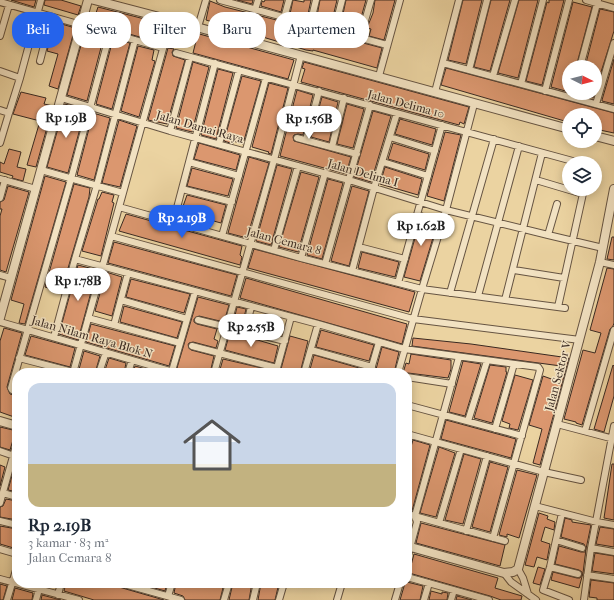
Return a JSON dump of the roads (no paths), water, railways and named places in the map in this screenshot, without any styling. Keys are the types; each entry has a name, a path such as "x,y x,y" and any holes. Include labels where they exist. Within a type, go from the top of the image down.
{"street":[{"path":"38,12 41,0"},
{"path":"85,12 88,0"},
{"path":"94,0 140,12"},
{"path":"200,20 206,0"},
{"path":"220,0 233,2 274,15"},
{"path":"255,10 258,0"},
{"path":"286,12 289,0"},
{"path":"313,12 316,0"},
{"path":"339,12 342,0"},
{"path":"368,12 371,0"},
{"path":"379,76 400,0"},
{"path":"434,92 459,0"},
{"path":"469,70 487,0"},
{"path":"493,76 515,0"},
{"path":"522,84 543,0"},
{"path":"545,91 569,0"},
{"path":"586,0 598,2 614,8"},
{"path":"0,2 32,12"},
{"path":"582,60 598,2"},
{"path":"0,36 9,5"},
{"path":"200,28 562,127"},
{"path":"131,39 139,41"},
{"path":"54,337 97,186 134,40"},
{"path":"369,41 387,46"},
{"path":"596,104 614,43"},
{"path":"0,143 28,48"},
{"path":"40,61 43,48"},
{"path":"0,318 76,48"},
{"path":"16,368 71,179 106,48"},
{"path":"74,368 163,48"},
{"name":"Jalan Delima 10","path":"176,53 562,158"},
{"path":"216,368 274,160 301,55"},
{"path":"170,131 190,57"},
{"path":"443,62 545,91 562,94"},
{"path":"173,222 215,63"},
{"path":"219,144 240,70"},
{"path":"0,71 20,78"},
{"path":"222,236 266,78"},
{"path":"306,140 319,91"},
{"name":"Jalan Damai Raya","path":"61,98 170,131 274,160"},
{"path":"332,147 344,98"},
{"path":"584,100 614,109"},
{"path":"399,368 446,210 474,104"},
{"path":"325,264 370,105"},
{"path":"0,110 8,113"},
{"path":"352,271 374,188 397,113"},
{"path":"398,283 442,125"},
{"path":"390,137 435,151"},
{"path":"296,138 356,154"},
{"path":"602,138 614,141"},
{"path":"450,293 494,139"},
{"path":"478,296 519,146"},
{"path":"505,300 514,270 542,153"},
{"name":"Jalan Delima I","path":"274,160 325,173 446,210 603,248"},
{"path":"189,162 239,176"},
{"path":"383,162 428,176"},
{"path":"274,250 298,166"},
{"path":"41,170 123,192"},
{"path":"301,258 325,173"},
{"path":"0,198 2,179 36,189"},
{"path":"536,180 562,186"},
{"path":"182,189 232,202"},
{"name":"Jalan Sektor V","path":"518,569 558,424 600,262 614,189"},
{"path":"514,270 564,278 582,196"},
{"path":"548,235 557,204"},
{"name":"Jalan Cemara 8","path":"119,207 301,258 422,289 561,307 564,278"},
{"path":"111,236 413,319 580,340"},
{"path":"359,247 405,259"},
{"path":"75,259 234,303 318,324 404,349 537,366 540,369 493,538"},
{"path":"600,262 614,265"},
{"path":"114,325 128,274"},
{"path":"0,275 11,278"},
{"path":"175,368 180,343 195,292"},
{"path":"121,300 187,319"},
{"path":"245,332 251,307"},
{"path":"88,318 180,343"},
{"path":"192,346 277,368 291,318"},
{"path":"198,320 285,341"},
{"name":"Jalan Nilam Raya Blok N","path":"0,322 106,352 132,360 150,368"},
{"path":"306,368 318,324"},
{"path":"585,432 614,330"},
{"path":"372,368 379,342"},
{"path":"311,350 365,368"},
{"path":"101,368 106,352"},
{"path":"412,537 417,522 416,516 459,357"},
{"path":"19,358 55,368"},
{"path":"130,368 132,360"},
{"path":"468,421 487,360"},
{"path":"495,429 514,364"},
{"path":"412,378 452,384"},
{"path":"412,406 522,436"},
{"path":"0,420 12,424"},
{"path":"558,424 609,437"},
{"path":"584,600 609,437 614,426"},
{"path":"412,436 544,472 581,480"},
{"path":"439,523 461,449"},
{"path":"0,452 12,455"},
{"path":"466,531 487,456"},
{"path":"0,503 12,465"},
{"path":"3,493 12,496"},
{"path":"535,506 614,525"},
{"path":"562,513 550,567 542,589 543,591 569,600"},
{"path":"412,515 504,541"},
{"path":"0,521 12,524"},
{"path":"556,540 582,548"},
{"path":"412,547 504,573 511,573 518,569 523,578 528,594"},
{"path":"591,548 614,552"},
{"path":"0,549 12,553"},
{"path":"550,567 578,574"},
{"path":"504,573 511,582 536,600"},
{"path":"587,575 614,579"},
{"path":"0,579 12,582 8,600"},
{"path":"412,579 489,600"},
{"path":"424,600 428,584"},
{"path":"35,588 65,598 79,600"},
{"path":"58,595 60,588"},
{"path":"147,588 181,600"},
{"path":"168,596 170,588"},
{"path":"224,600 228,588"},
{"path":"253,600 256,588"},
{"path":"280,600 283,588"},
{"path":"337,600 341,588"},
{"path":"395,600 399,588"},
{"path":"36,600 39,589"},
{"path":"452,600 454,590"}]}
